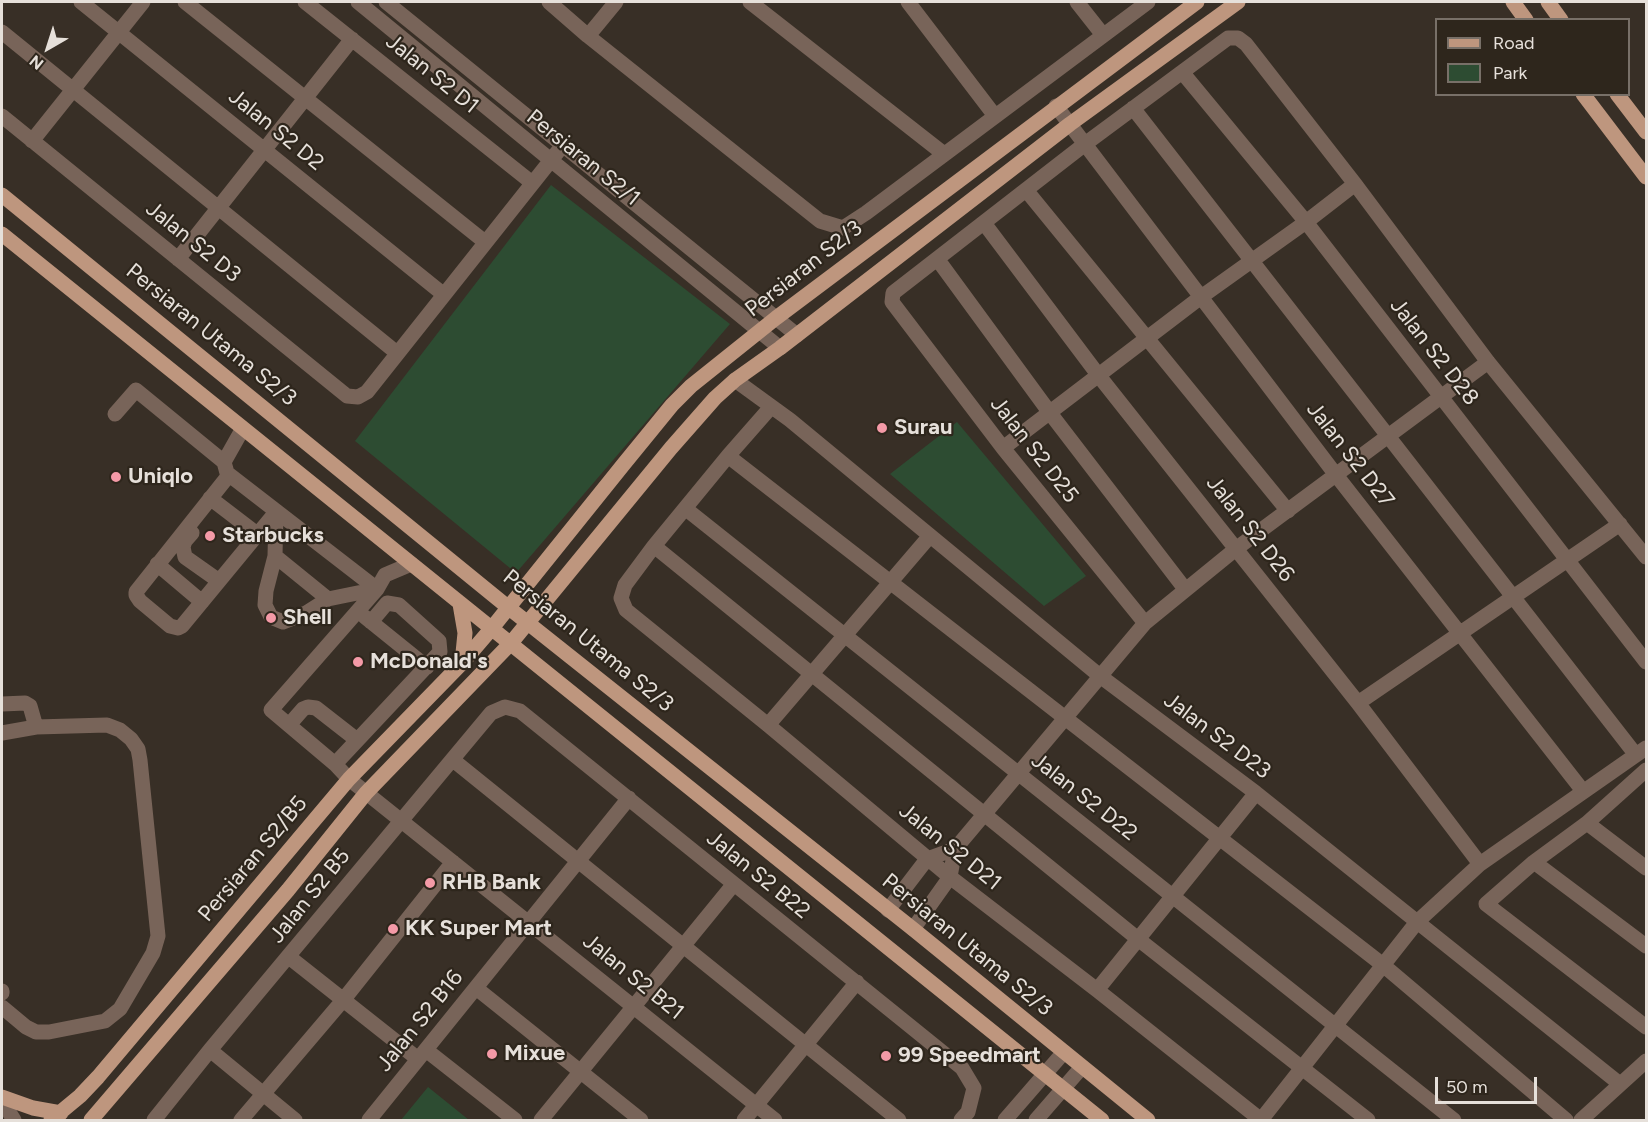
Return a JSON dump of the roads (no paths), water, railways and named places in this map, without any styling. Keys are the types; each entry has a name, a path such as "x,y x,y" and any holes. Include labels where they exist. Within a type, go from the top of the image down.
{"main road":[{"name":"Persiaran S2/3","path":"492,628 672,405 691,386 776,318 1197,2"},
{"name":"Persiaran S2/B5","path":"92,1120 288,890 366,793 511,643 671,448 715,398 735,380 780,348 1070,124 1238,2"},
{"path":"1513,2 1525,18"},
{"path":"1548,2 1560,18"},
{"path":"1585,96 1647,177"},
{"path":"1619,96 1647,132"},
{"name":"Persiaran Utama S2/3","path":"2,195 509,608 913,929 1148,1120"},
{"path":"2,234 1102,1120"},
{"path":"2,245 29,256"},
{"path":"460,603 465,633 462,663"},
{"name":"Persiaran S2/B5","path":"56,1117 98,1077 350,779 462,663 492,628"},
{"path":"488,668 514,660 536,662"},
{"path":"2,1099 56,1117"}],"street":[{"name":"Jalan S2 D2","path":"81,2 443,294"},
{"path":"32,141 143,2"},
{"path":"185,2 485,242"},
{"name":"Jalan S2 D1","path":"305,2 531,182"},
{"name":"Persiaran S2/1","path":"358,2 780,348"},
{"name":"Persiaran S2/1","path":"386,2 797,335"},
{"path":"549,2 588,36 820,221 843,228 1148,2"},
{"path":"588,36 616,2"},
{"path":"750,2 944,154"},
{"path":"908,2 995,116"},
{"path":"1077,2 1103,35"},
{"path":"2,32 397,353 531,182 563,145"},
{"path":"1185,589 938,260 1084,144 1228,38 1238,38 1246,44 1355,184 1488,362 1647,557"},
{"path":"178,259 352,39"},
{"name":"Jalan S2 D28","path":"1182,72 1306,222 1440,398 1647,662"},
{"name":"Jalan S2 D27","path":"1056,106 1336,475 1583,791"},
{"path":"1133,108 1387,437 1514,597 1642,752 1480,864 1417,922 1261,1120"},
{"name":"Jalan S2 D3","path":"2,116 347,396 358,397 367,392 397,353"},
{"path":"1003,448 1355,184"},
{"path":"1026,190 1288,511"},
{"name":"Jalan S2 D26","path":"984,223 1099,376 1237,548 1480,864"},
{"name":"Jalan S2 D25","path":"938,260 893,293 892,302 1003,448 1145,624"},
{"path":"913,929 950,877 955,849 1145,624 1237,548 1488,362"},
{"name":"Jalan S2 D23","path":"735,380 790,420 1100,676 1256,793 1620,1084"},
{"path":"115,414 136,390 276,512 377,588"},
{"path":"771,407 654,546 1138,939 1368,1120"},
{"path":"219,581 185,557 183,547 214,501 243,430"},
{"path":"728,456 1383,965 1566,1120"},
{"path":"214,501 257,534"},
{"path":"214,501 157,564 136,592 140,601 171,626 178,628 202,602 276,512"},
{"name":"Jalan S2 D22","path":"686,509 1454,1120"},
{"path":"276,512 275,555 265,605 271,617 283,622 306,613 328,599 377,588"},
{"path":"1358,703 1620,524"},
{"path":"768,725 929,537"},
{"name":"Jalan S2 D21","path":"654,546 625,585 621,598 626,610 768,725 927,859 1261,1120"},
{"path":"275,555 328,599"},
{"path":"157,564 202,602"},
{"path":"411,564 385,575 357,611 427,667"},
{"path":"335,764 440,652 439,641 399,605 387,603 371,622"},
{"name":"Jalan S2 B21","path":"357,611 271,710 366,793 776,1120"},
{"path":"2,704 25,703 30,706 36,727"},
{"name":"Jalan S2 B5","path":"154,1120 491,713 505,707"},
{"name":"Jalan S2 B22","path":"505,707 520,711 962,1068 974,1088 968,1112 961,1120"},
{"path":"289,725 303,709 316,708 357,740"},
{"path":"2,733 36,727 107,725 120,730 131,739 138,749 158,936 153,953 120,1010 105,1022 49,1032 36,1032 26,1027 2,1007"},
{"path":"453,760 898,1120"},
{"path":"1645,774 1534,862 1486,904 1647,1028"},
{"path":"1097,990 1256,793"},
{"name":"Jalan S2 B16","path":"369,1120 629,798"},
{"path":"1587,822 1647,868"},
{"path":"888,910 927,859 955,849"},
{"path":"242,1120 344,999 453,862"},
{"path":"1534,862 1647,946"},
{"path":"541,1120 733,885"},
{"path":"289,957 344,999 515,1120"},
{"path":"744,1120 857,982"},
{"path":"476,988 641,1120"},
{"path":"210,1050 295,1120"},
{"path":"1005,1120 1064,1052"},
{"path":"1581,1120 1647,1061"},
{"path":"1036,1120 1082,1067"},
{"path":"2,1099 14,1120"}],"place":[{"name":"Surau","path":"882,428"},
{"name":"Uniqlo","path":"116,477"},
{"name":"Starbucks","path":"210,536"},
{"name":"Shell","path":"271,618"},
{"name":"McDonald's","path":"358,662"},
{"name":"RHB Bank","path":"430,883"},
{"name":"KK Super Mart","path":"393,929"},
{"name":"Mixue","path":"492,1054"},
{"name":"99 Speedmart","path":"886,1056"}]}
